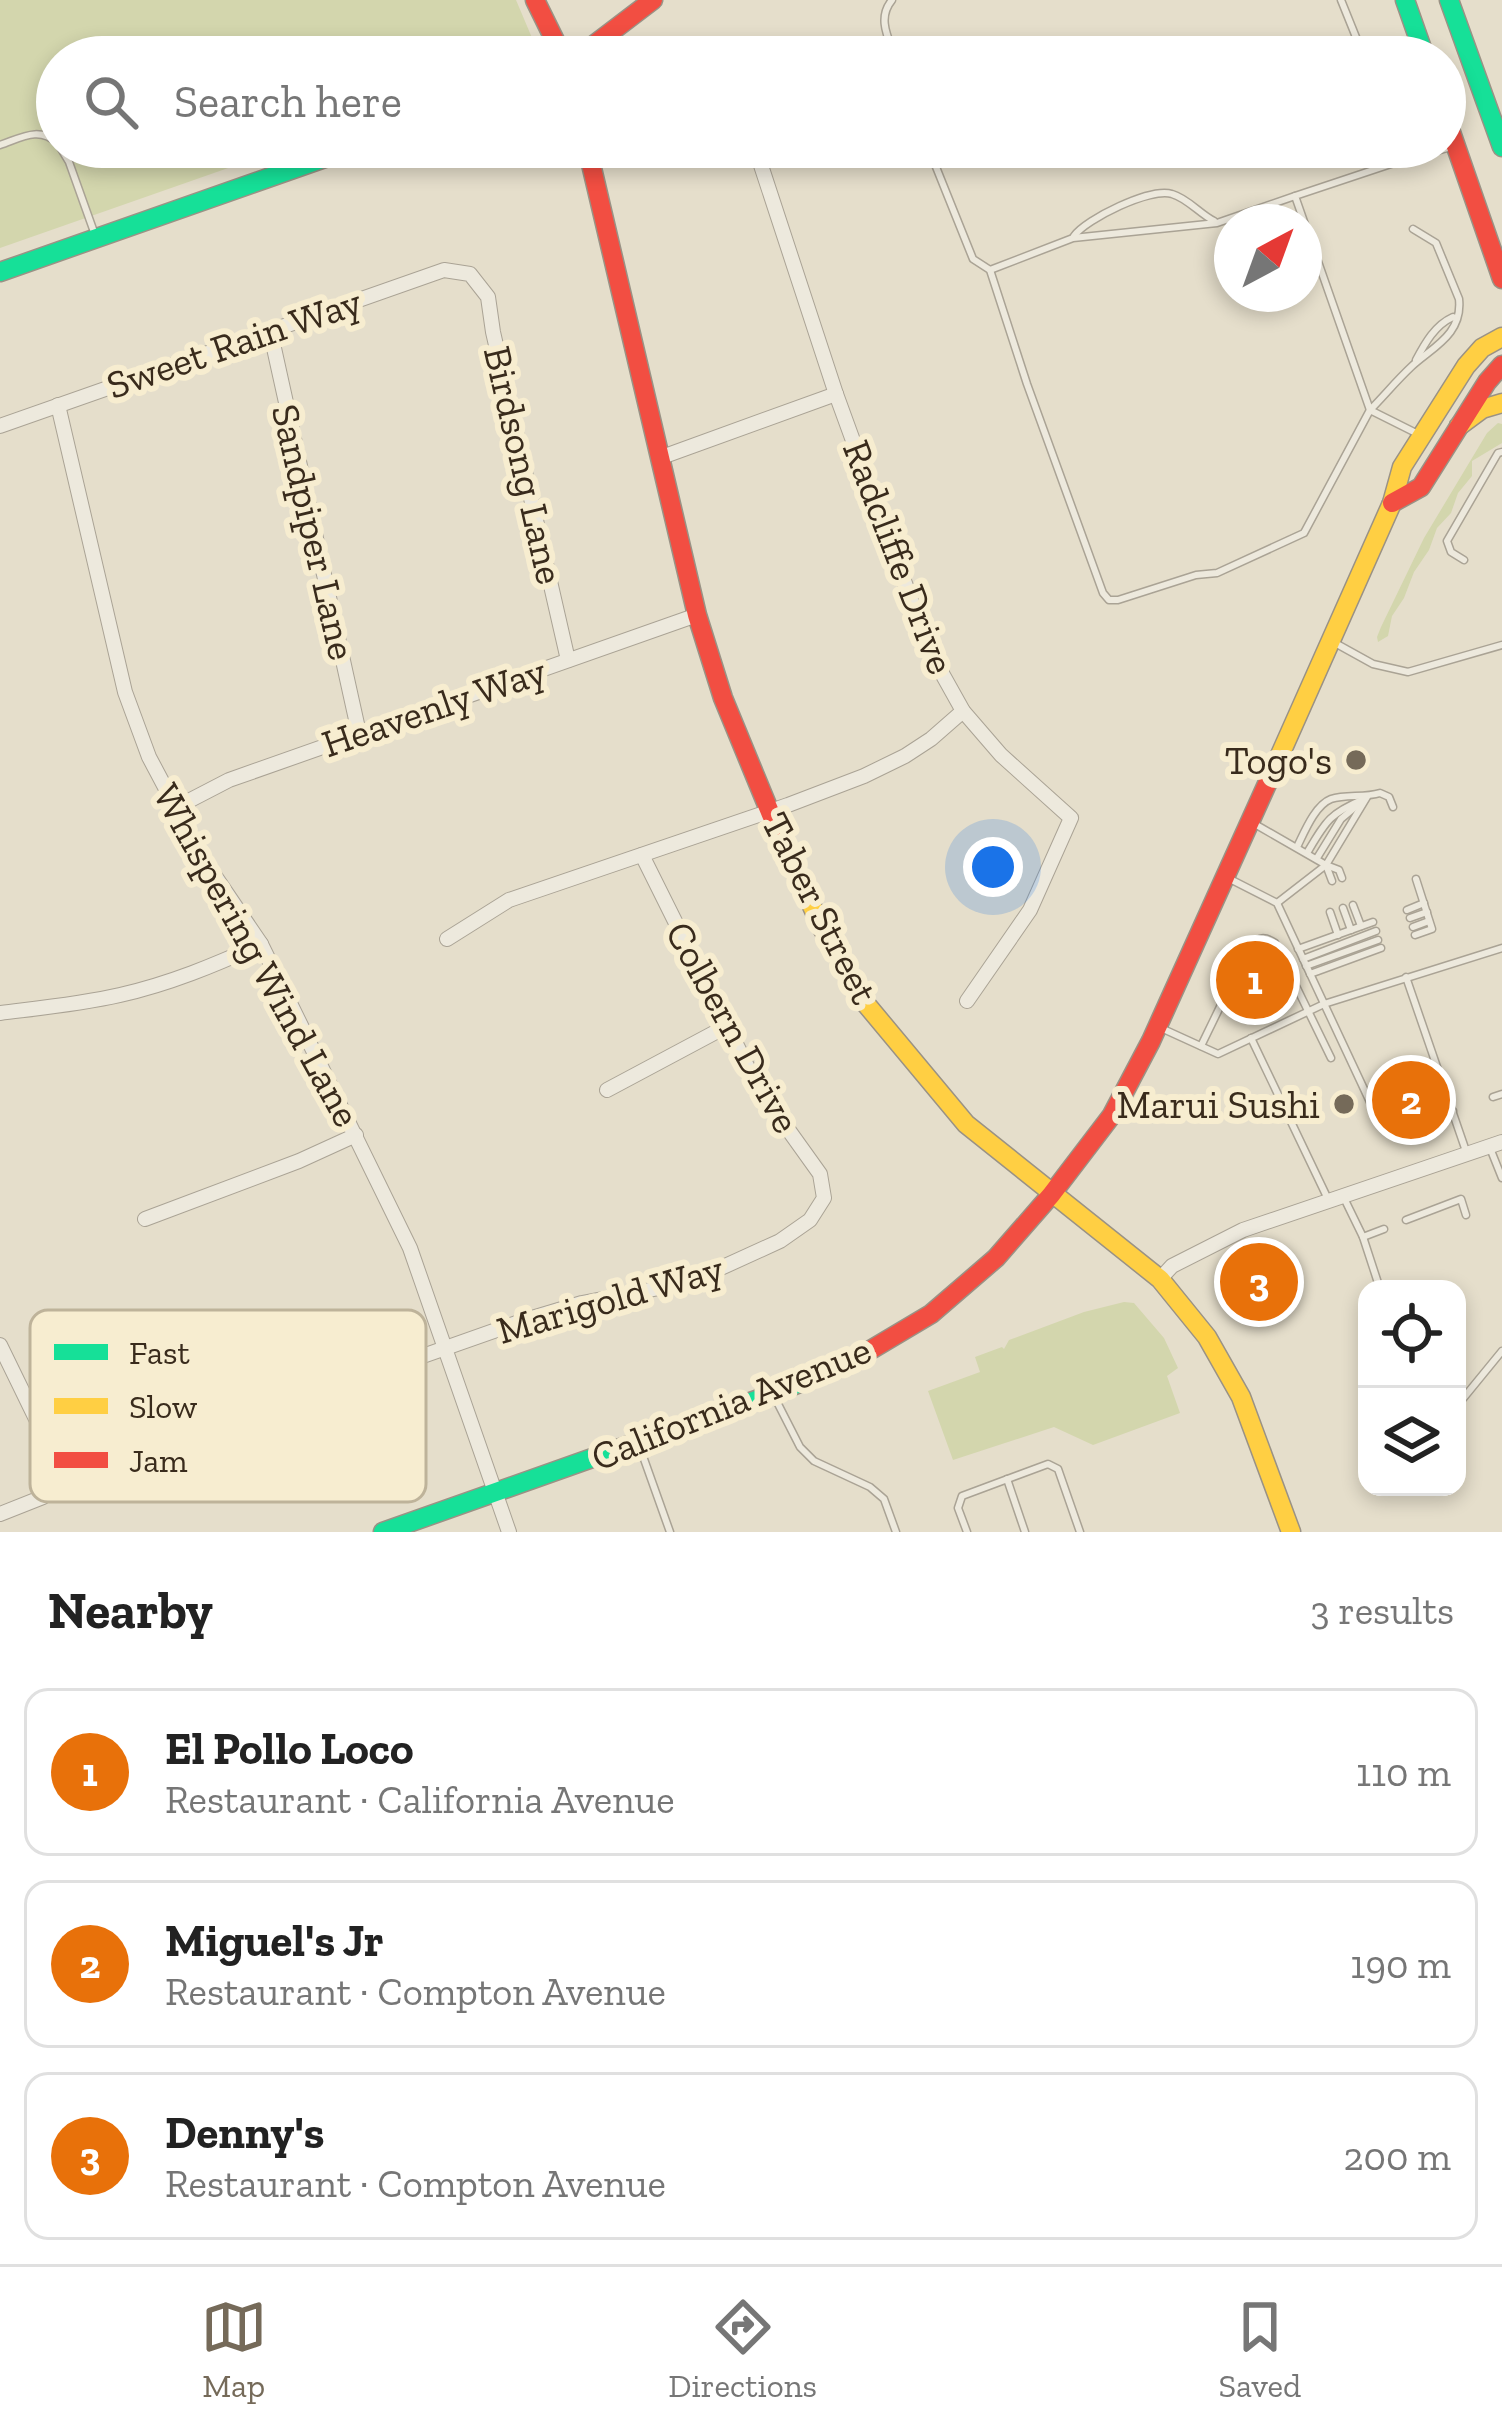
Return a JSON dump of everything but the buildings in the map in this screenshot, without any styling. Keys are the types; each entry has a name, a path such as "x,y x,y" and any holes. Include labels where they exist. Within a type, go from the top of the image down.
{"main road":[{"path":"535,0 553,36"},
{"path":"606,36 653,0"},
{"path":"1405,0 1418,36"},
{"path":"1449,0 1462,36"},
{"path":"1466,47 1502,147"},
{"path":"0,272 296,168"},
{"name":"Taber Street","path":"592,168 697,615 722,698 822,928 866,1004 966,1124 1178,1298 1234,1379 1292,1532"},
{"path":"1464,168 1502,279"},
{"name":"California Avenue","path":"383,1532 773,1394 865,1356 931,1314 996,1258 1112,1115 1158,1027 1332,641 1392,503 1402,467 1466,366 1482,348 1502,337"},
{"name":"California Avenue","path":"1392,503 1420,487 1502,365"},
{"path":"1459,426 1482,409 1502,403"}],"street":[{"name":"Radcliffe Drive","path":"761,168 836,394 930,652 963,711 1001,755 1071,818 1030,910 967,1001"},
{"name":"Sweet Rain Way","path":"0,426 444,270 470,274"},
{"name":"Birdsong Lane","path":"470,274 488,297 568,661"},
{"name":"Sandpiper Lane","path":"270,330 359,733"},
{"path":"662,457 836,394"},
{"name":"Whispering Wind Lane","path":"58,404 125,692 149,757 202,856 261,944 410,1248 509,1532"},
{"name":"Heavenly Way","path":"175,808 229,780 697,615"},
{"path":"446,939 509,900 864,776 905,756 963,711"},
{"name":"Colbern Drive","path":"642,855 757,1086 820,1174 824,1198"},
{"path":"0,1012 124,994 207,968 261,944"},
{"path":"607,1090 727,1026"},
{"path":"145,1219 356,1135"},
{"path":"1160,1279 1172,1265 1243,1229 1496,1144"},
{"name":"Marigold Way","path":"426,1355 582,1303 690,1282 780,1241 810,1220 824,1198"},
{"path":"0,1345 30,1407"},
{"path":"0,1514 30,1502"}],"lane":[{"path":"888,36 883,20 892,0"},
{"path":"1341,0 1356,36"},
{"path":"0,145 36,133"},
{"path":"71,168 96,238"},
{"path":"936,168 973,260 990,270 1027,384 1109,600 1196,574 1217,573 1304,533 1370,410 1414,363 1442,323 1460,309 1436,244 1413,229"},
{"path":"1272,204 1379,168"},
{"path":"1072,238 1082,224 1158,194 1170,193 1214,221"},
{"path":"1295,196 1370,410 1421,436"},
{"path":"990,270 1072,238 1214,223"},
{"path":"1464,560 1451,552 1447,541 1502,452"},
{"path":"1332,641 1373,664 1408,672 1502,645"},
{"path":"1307,853 1338,810 1380,793 1389,797 1393,807"},
{"path":"1297,847 1327,801 1367,797"},
{"path":"1316,859 1341,819 1367,797"},
{"path":"1277,903 1326,865 1367,797"},
{"path":"1250,821 1339,870 1342,878"},
{"path":"1326,865 1332,881"},
{"path":"1315,874 1320,886"},
{"path":"1225,876 1277,903 1378,1119 1390,1130 1404,1128"},
{"path":"1416,879 1427,912 1432,929 1411,923 1427,912"},
{"path":"1353,904 1362,926 1374,938"},
{"path":"1343,908 1351,930"},
{"path":"1330,912 1338,934"},
{"path":"1298,949 1362,926"},
{"path":"1201,1046 1250,945 1258,938 1268,938 1275,943 1331,1058"},
{"path":"1306,966 1374,938"},
{"path":"1306,966 1374,938"},
{"path":"1158,1027 1218,1054 1324,1004 1502,948"},
{"path":"1406,977 1467,1154"},
{"path":"1251,1038 1335,1197 1363,1237 1377,1280"},
{"path":"1423,1121 1453,1111"},
{"path":"1496,1144 1502,1178"},
{"path":"1406,1220 1461,1199 1466,1214"},
{"path":"1363,1237 1384,1229"},
{"path":"1466,1395 1502,1351"},
{"path":"773,1394 800,1447 814,1461 870,1487 884,1499 896,1532"},
{"path":"638,1442 670,1532"},
{"path":"967,1532 958,1508 962,1496 1048,1464 1058,1469 1080,1532"},
{"path":"1007,1479 1025,1532"}],"green space":[{"path":"0,0 516,0 531,36 36,36 36,168 228,168 0,248"},
{"path":"1502,424 1502,443 1472,461 1472,476 1437,528 1392,616 1388,636 1378,642 1424,538 1487,433"},
{"path":"1124,1302 1134,1303 1164,1338 1178,1368 1167,1376 1180,1413 1093,1445 1054,1427 953,1460 928,1391 980,1372 975,1357 1004,1349 1009,1340"}],"traffic: fast":[{"path":"1405,0 1418,36"},
{"path":"1449,0 1462,36"},
{"path":"1466,47 1502,147"},
{"path":"0,272 296,168"},
{"path":"383,1532 773,1394 852,1361"}],"traffic: slow":[{"path":"1272,773 1392,503 1402,467 1466,366 1482,348 1502,337"},
{"path":"1459,426 1482,409 1502,403"},
{"path":"779,834 822,928 866,1004 966,1124 1160,1279 1207,1337 1241,1397 1291,1532"}],"traffic: jam":[{"path":"535,0 553,36"},
{"path":"606,36 653,0"},
{"path":"592,168 697,615 723,698 779,834"},
{"path":"1463,168 1502,279"},
{"path":"1392,503 1421,487 1502,365"},
{"path":"852,1361 931,1314 996,1258 1112,1115 1151,1041 1272,773"}],"place":[{"name":"Togo's","path":"1356,760"},
{"name":"El Pollo Loco","path":"1255,980"},
{"name":"Miguel's Jr","path":"1411,1100"},
{"name":"Marui Sushi","path":"1344,1104"},
{"name":"Denny's","path":"1259,1282"}]}
